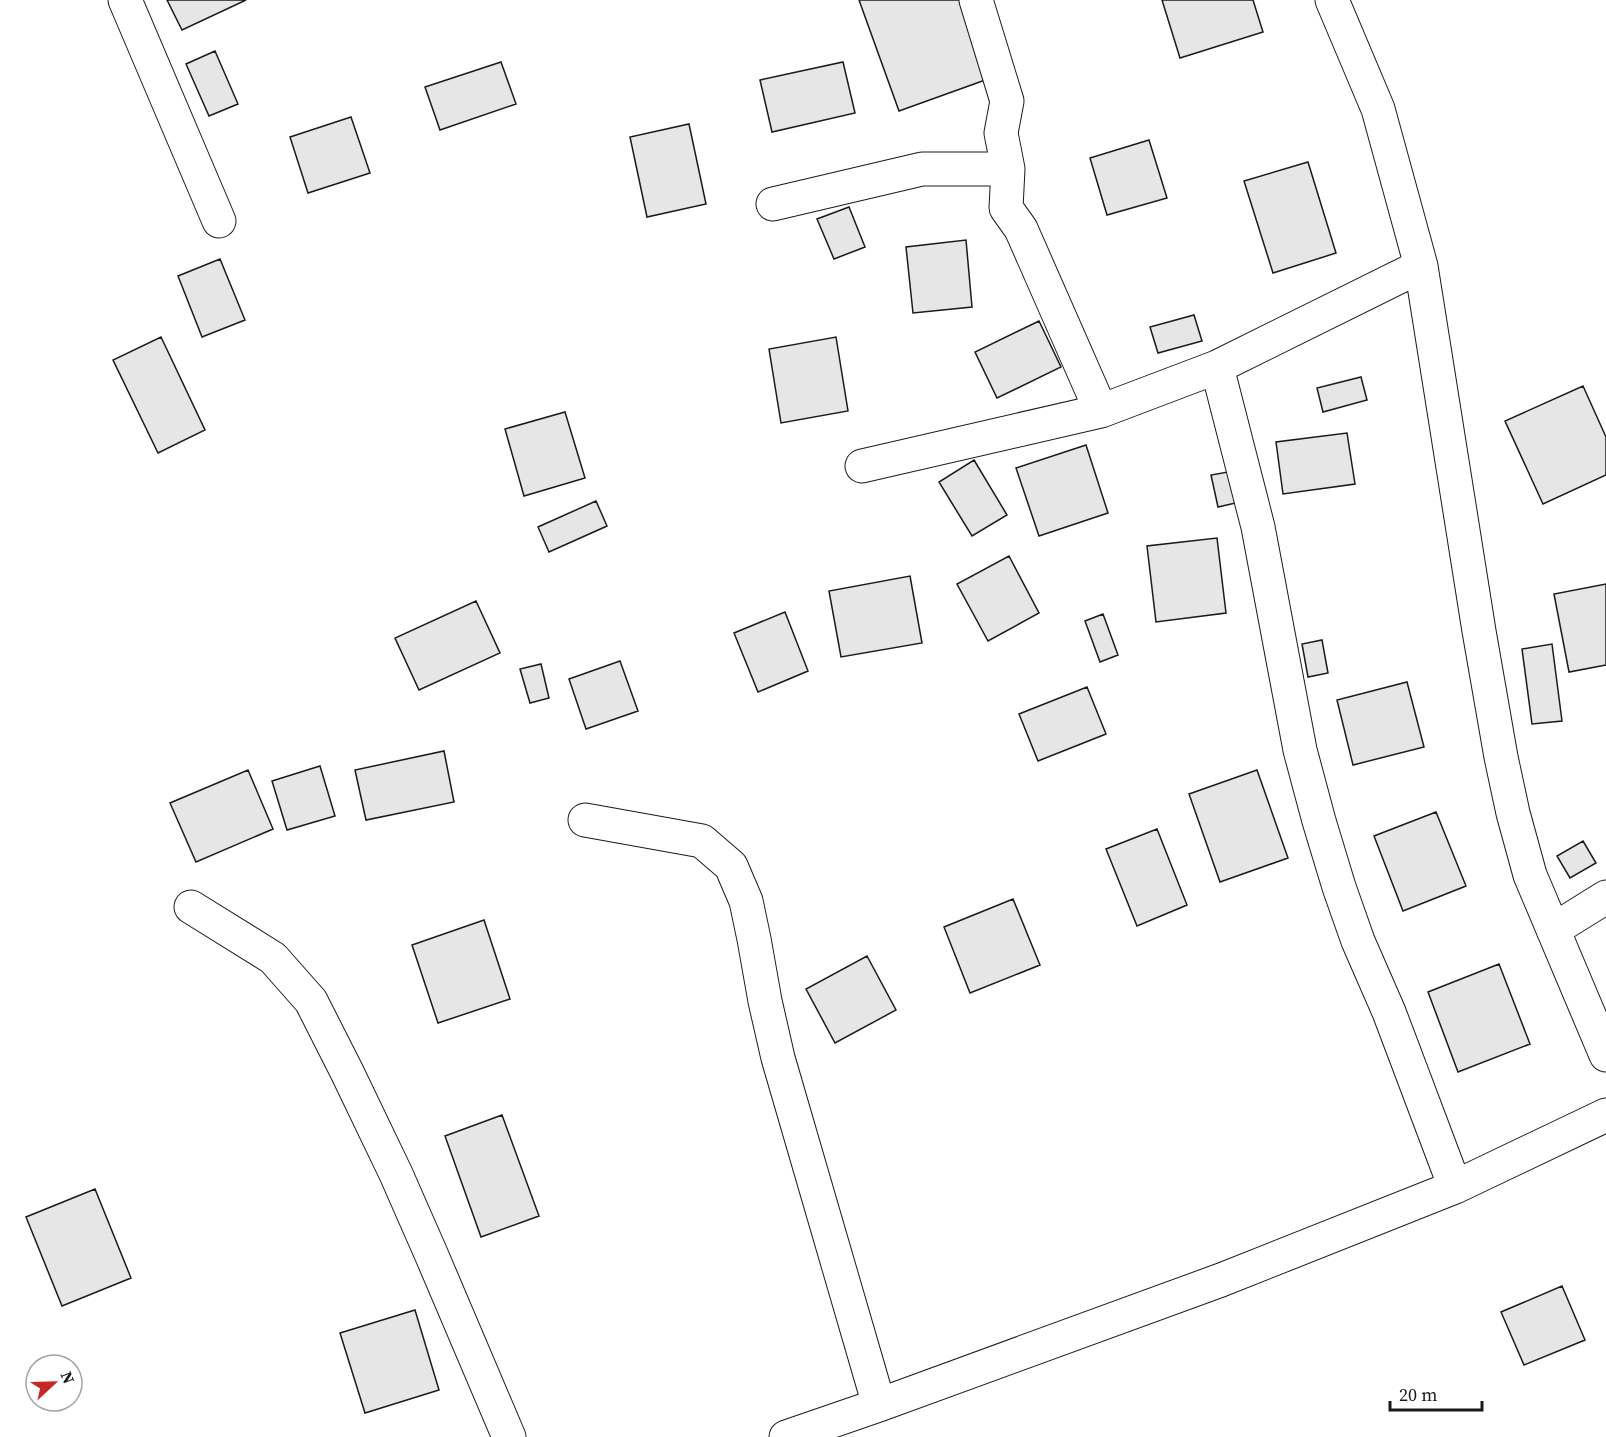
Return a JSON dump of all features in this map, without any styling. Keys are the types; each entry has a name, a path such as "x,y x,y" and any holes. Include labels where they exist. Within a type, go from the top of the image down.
{"street":[{"path":"125,0 219,221"},
{"path":"976,0 1007,101 1001,133 1008,170 1006,208 1021,230 1101,411"},
{"path":"1332,0 1378,109 1421,266 1501,757 1513,813 1530,875 1606,1055"},
{"path":"773,204 922,169 1008,170"},
{"path":"862,466 1101,411 1217,367 1421,266"},
{"path":"1217,367 1258,527 1300,750 1319,821 1358,941 1389,1012 1455,1187"},
{"path":"585,820 702,841 731,866 746,901 778,1058 879,1405"},
{"path":"1553,930 1606,897"},
{"path":"191,907 273,958 311,1001 396,1174 508,1437"},
{"path":"786,1437 1221,1280 1455,1187 1606,1115"}],"building":[{"path":"167,0 246,0 182,30"},
{"path":"859,0 960,0 988,79 899,111"},
{"path":"1162,0 1253,0 1263,32 1180,58"},
{"path":"215,51 238,104 209,116 186,64"},
{"path":"501,62 516,104 440,130 425,87"},
{"path":"843,62 855,113 772,132 760,80"},
{"path":"351,117 370,173 308,193 290,137"},
{"path":"689,124 706,204 647,217 630,137"},
{"path":"1149,140 1167,198 1107,215 1090,158"},
{"path":"1308,162 1336,253 1273,273 1244,181"},
{"path":"849,207 865,247 834,259 817,219"},
{"path":"966,240 972,307 913,313 906,247"},
{"path":"220,259 245,320 202,337 178,276"},
{"path":"1194,315 1202,341 1158,353 1150,327"},
{"path":"1039,321 1061,367 997,398 975,352"},
{"path":"161,337 205,430 158,453 113,360"},
{"path":"836,337 848,411 781,423 769,349"},
{"path":"1361,377 1367,400 1323,412 1317,388"},
{"path":"1583,386 1606,437 1606,475 1543,504 1505,421"},
{"path":"565,412 585,478 524,496 505,429"},
{"path":"1347,433 1355,484 1283,494 1276,442"},
{"path":"1086,445 1108,513 1039,536 1016,468"},
{"path":"974,460 1007,515 972,536 939,482"},
{"path":"1233,471 1240,502 1218,507 1211,475"},
{"path":"596,501 607,526 549,552 538,527"},
{"path":"1217,538 1226,613 1156,622 1147,546"},
{"path":"1009,556 1039,613 988,641 957,584"},
{"path":"910,576 922,643 841,657 829,591"},
{"path":"1606,584 1606,665 1569,672 1554,594"},
{"path":"476,601 500,653 419,690 395,638"},
{"path":"785,612 808,671 758,692 734,633"},
{"path":"1103,614 1118,655 1100,662 1085,621"},
{"path":"1322,640 1328,673 1308,677 1302,644"},
{"path":"1552,644 1562,721 1532,724 1522,649"},
{"path":"620,661 638,711 586,729 569,679"},
{"path":"541,664 549,698 530,703 520,669"},
{"path":"1407,682 1424,747 1353,765 1337,700"},
{"path":"1087,687 1106,734 1038,761 1019,714"},
{"path":"444,751 454,802 366,820 355,770"},
{"path":"320,766 335,816 287,830 272,781"},
{"path":"248,770 273,829 196,862 170,803"},
{"path":"1257,770 1288,858 1220,882 1189,794"},
{"path":"1436,812 1466,886 1403,911 1374,836"},
{"path":"1157,829 1187,905 1137,926 1106,849"},
{"path":"1583,841 1596,863 1570,878 1557,856"},
{"path":"1013,899 1040,965 970,993 944,927"},
{"path":"484,920 510,999 438,1023 412,945"},
{"path":"867,956 896,1010 835,1043 806,989"},
{"path":"1499,964 1530,1044 1458,1072 1428,992"},
{"path":"502,1115 539,1216 481,1237 445,1136"},
{"path":"95,1189 131,1278 62,1306 26,1217"},
{"path":"1562,1286 1585,1340 1524,1365 1501,1312"},
{"path":"415,1310 439,1390 365,1413 340,1333"}]}
